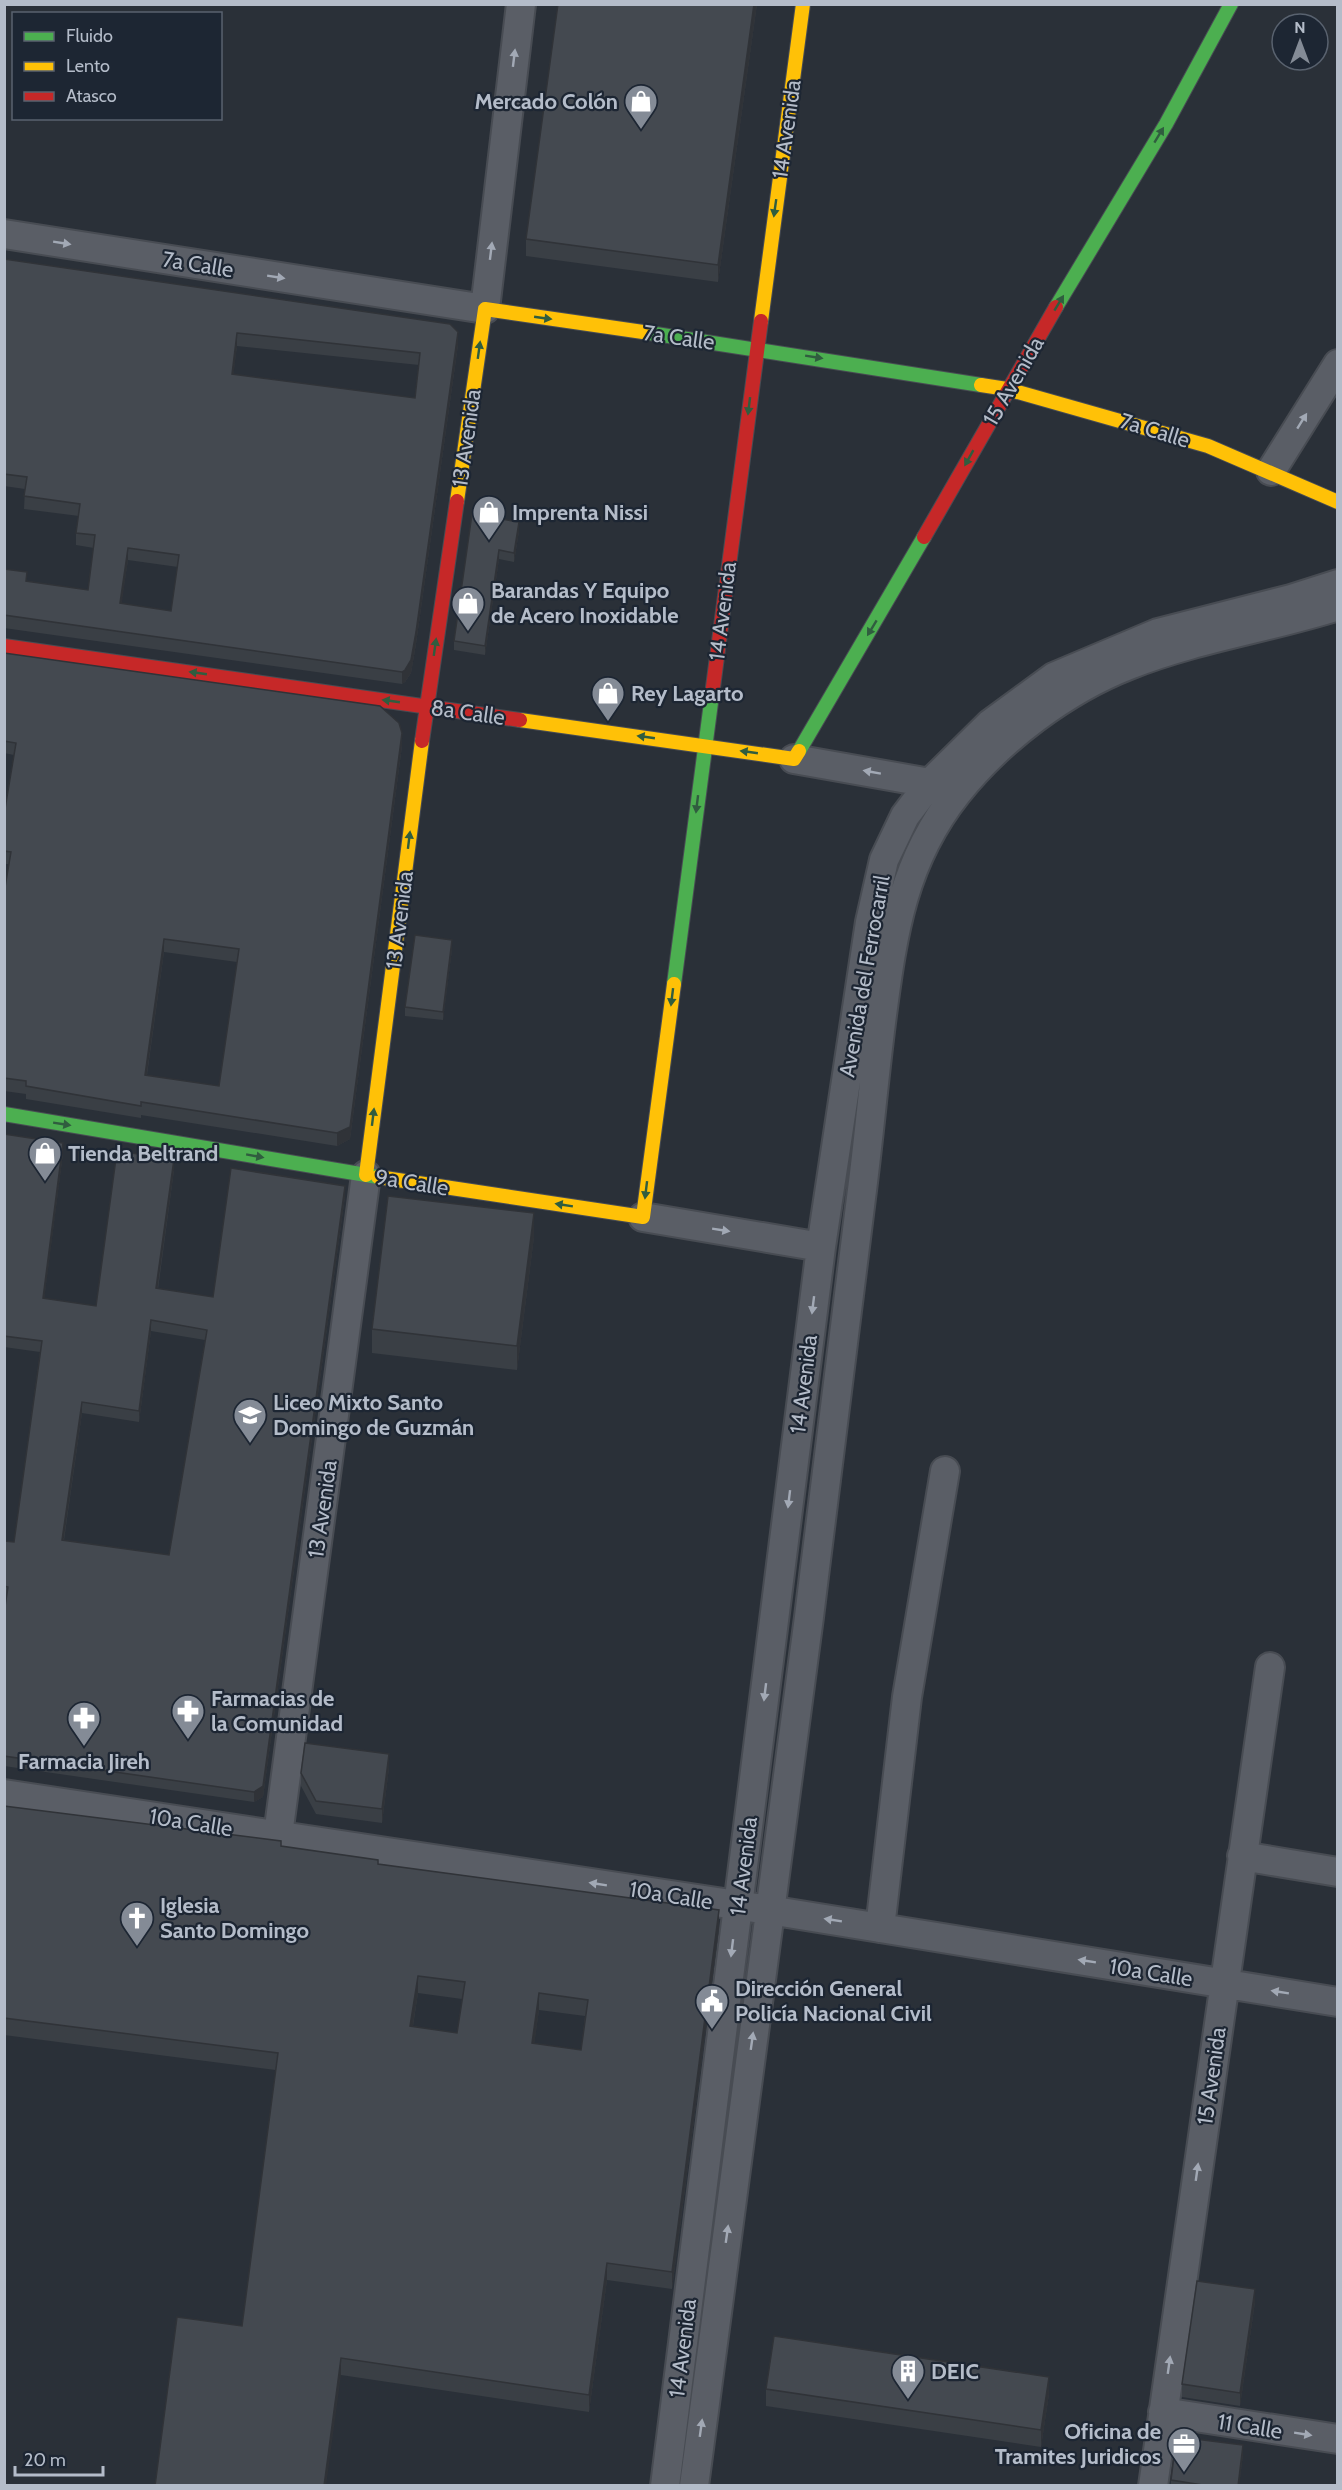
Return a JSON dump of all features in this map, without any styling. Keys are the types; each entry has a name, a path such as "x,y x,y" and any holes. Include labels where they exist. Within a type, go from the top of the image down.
{"main road":[{"name":"14 Avenida","path":"643,1217 803,4"},
{"name":"15 Avenida","path":"794,759 881,613 1007,389 1166,124 1231,4"},
{"name":"7a Calle","path":"485,309 756,348 1007,389 1178,437 1271,471 1338,502"},
{"name":"13 Avenida","path":"366,1175 427,706 485,309"},
{"name":"8a Calle","path":"4,646 794,759"},
{"name":"9a Calle","path":"4,1114 366,1175 643,1217"}],"street":[{"name":"13 Avenida","path":"485,309 521,4"},
{"name":"7a Calle","path":"4,234 485,309"},
{"path":"1271,471 1338,364"},
{"name":"Avenida del Ferrocarril","path":"821,1247 870,922 884,860 905,816 930,783 990,724 1054,677 1158,633 1291,599 1338,584"},
{"name":"14 Avenida","path":"694,2486 809,1618 893,932 910,874 954,796 978,770 1026,726 1079,690 1127,665 1205,640 1294,620 1338,606"},
{"name":"8a Calle","path":"794,759 930,783"},
{"name":"13 Avenida","path":"279,1835 366,1175"},
{"name":"9a Calle","path":"643,1217 821,1247"},
{"name":"14 Avenida","path":"664,2486 821,1247"},
{"path":"880,1928 907,1697 945,1471"},
{"name":"15 Avenida","path":"1153,2486 1270,1666"},
{"name":"10a Calle","path":"4,1794 738,1905 1338,2002"},
{"path":"1242,1856 1338,1872"},
{"name":"11 Calle","path":"1163,2412 1338,2439"}],"building":[{"name":"Mercado Colón","path":"558,4 754,4 718,265 526,239"},
{"path":"4,259 450,324 458,332 416,632 411,660 402,672 4,615 4,569 27,572 26,581 88,590 95,535 76,533 80,504 24,496 27,477 4,474","holes":["237,333 420,353 415,398 232,374","128,548 179,555 171,611 120,603"]},
{"path":"472,514 519,522 514,553 499,550 485,646 454,641"},
{"path":"4,653 380,706 399,723 402,733 350,1127 337,1133 141,1102 141,1106 26,1086 26,1081 4,1078 4,893 11,852 4,851 4,815 16,743 4,741","holes":["164,939 239,949 219,1086 145,1075"]},
{"path":"415,935 452,940 443,1012 405,1007"},
{"path":"4,1134 63,1143 43,1298 96,1306 117,1151 174,1159 156,1288 213,1297 231,1168 345,1186 263,1786 254,1792 4,1756 4,1613 8,1587 4,1586 4,1541 14,1542 42,1341 4,1336","holes":["151,1320 207,1330 169,1555 62,1540 82,1402 139,1411"]},
{"path":"388,1196 534,1213 517,1346 372,1329"},
{"path":"305,1743 389,1754 382,1809 316,1801 301,1773"},
{"path":"4,1806 281,1841 281,1846 378,1860 378,1864 719,1910 672,2272 607,2263 589,2395 341,2358 324,2486 155,2486 177,2317 242,2326 278,2053 4,2018","holes":["418,1976 465,1982 457,2033 410,2026","539,1993 588,2000 581,2050 532,2043"]},
{"path":"1197,2281 1255,2289 1240,2393 1182,2384"},
{"name":"DEIC","path":"774,2336 1049,2377 1041,2430 766,2389"},
{"path":"1187,2438 1243,2445 1238,2486 1209,2486 1171,2480 1175,2448"}],"traffic: fast":[{"path":"1056,307 1166,124 1231,4"},
{"path":"643,332 981,385"},
{"path":"799,751 924,537"},
{"path":"674,984 712,695"},
{"path":"4,1114 378,1177"}],"traffic: slow":[{"path":"761,321 803,4"},
{"path":"457,501 485,309 643,332"},
{"path":"981,385 1007,389 1208,446 1338,502"},
{"path":"520,720 794,759 799,751"},
{"path":"366,1175 422,741"},
{"path":"378,1177 643,1217 674,984"}],"traffic: jam":[{"path":"924,537 1056,307"},
{"path":"712,695 761,321"},
{"path":"422,741 457,501"},
{"path":"4,646 520,720"}],"place":[{"name":"Mercado Colón","path":"641,130"},
{"name":"Imprenta Nissi","path":"489,541"},
{"name":"Barandas Y Equipo de Acero Inoxidable","path":"468,632"},
{"name":"Rey Lagarto","path":"608,722"},
{"name":"Tienda Beltrand","path":"45,1182"},
{"name":"Liceo Mixto Santo Domingo de Guzmán","path":"250,1444"},
{"name":"Farmacias de la Comunidad","path":"188,1740"},
{"name":"Farmacia Jireh","path":"84,1747"},
{"name":"Iglesia Santo Domingo","path":"137,1947"},
{"name":"Dirección General Policía Nacional Civil","path":"712,2030"},
{"name":"DEIC","path":"908,2400"},
{"name":"Oficina de Tramites Juridicos","path":"1184,2473"}]}
